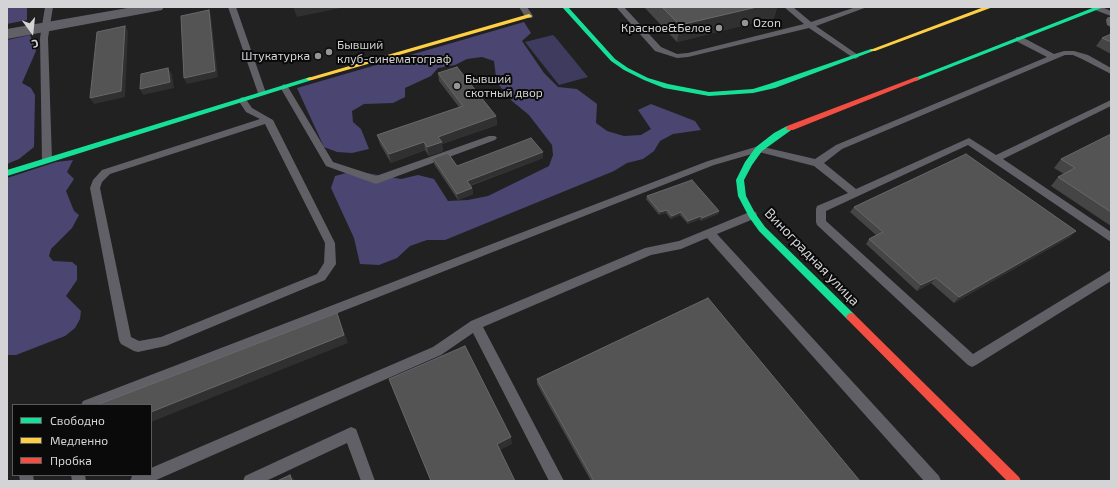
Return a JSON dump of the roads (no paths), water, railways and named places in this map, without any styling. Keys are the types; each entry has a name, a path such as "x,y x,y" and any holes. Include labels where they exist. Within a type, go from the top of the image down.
{"street":[{"path":"7,34 157,7"},
{"path":"565,7 613,60 626,69 646,79 688,91 709,94 753,91 791,80 990,7"},
{"name":"Виноградная улица","path":"1015,481 762,229 752,215 742,196 740,180 748,164 759,149 777,135 793,127 1100,8"},
{"path":"7,173 262,93 529,16"}],"lane":[{"path":"47,160 44,38 49,7"},
{"path":"232,7 262,93"},
{"path":"522,7 529,16"},
{"path":"620,7 658,49 677,56 688,56 810,25 863,7"},
{"path":"788,7 810,25 855,57"},
{"path":"1100,8 1111,14"},
{"path":"1111,19 1111,25"},
{"path":"1019,39 1053,57"},
{"path":"817,163 839,147 1064,53 1074,53 1085,57 1111,72"},
{"path":"284,87 329,164 376,180 492,138"},
{"path":"242,100 249,110 268,120 330,244 330,264 321,277 162,342 138,346 125,340 95,188 98,180 106,172 268,120"},
{"path":"995,159 1111,103"},
{"path":"1111,238 969,141 821,209 821,222 972,361 1111,275"},
{"path":"91,404 711,163 759,149 817,163 855,193"},
{"path":"152,475 437,351 476,325 649,251 681,245 752,215"},
{"path":"709,233 934,481"},
{"path":"476,325 557,481"},
{"path":"250,481 351,434 368,481"},
{"path":"137,481 149,476"}],"place":[{"name":"Ozon","path":"745,23"},
{"name":"Красное&Белое","path":"719,28"},
{"name":"Бывший клуб-синематограф","path":"329,52"},
{"name":"Штукатурка","path":"318,56"},
{"name":"Бывший скотный двор","path":"457,86"}]}
